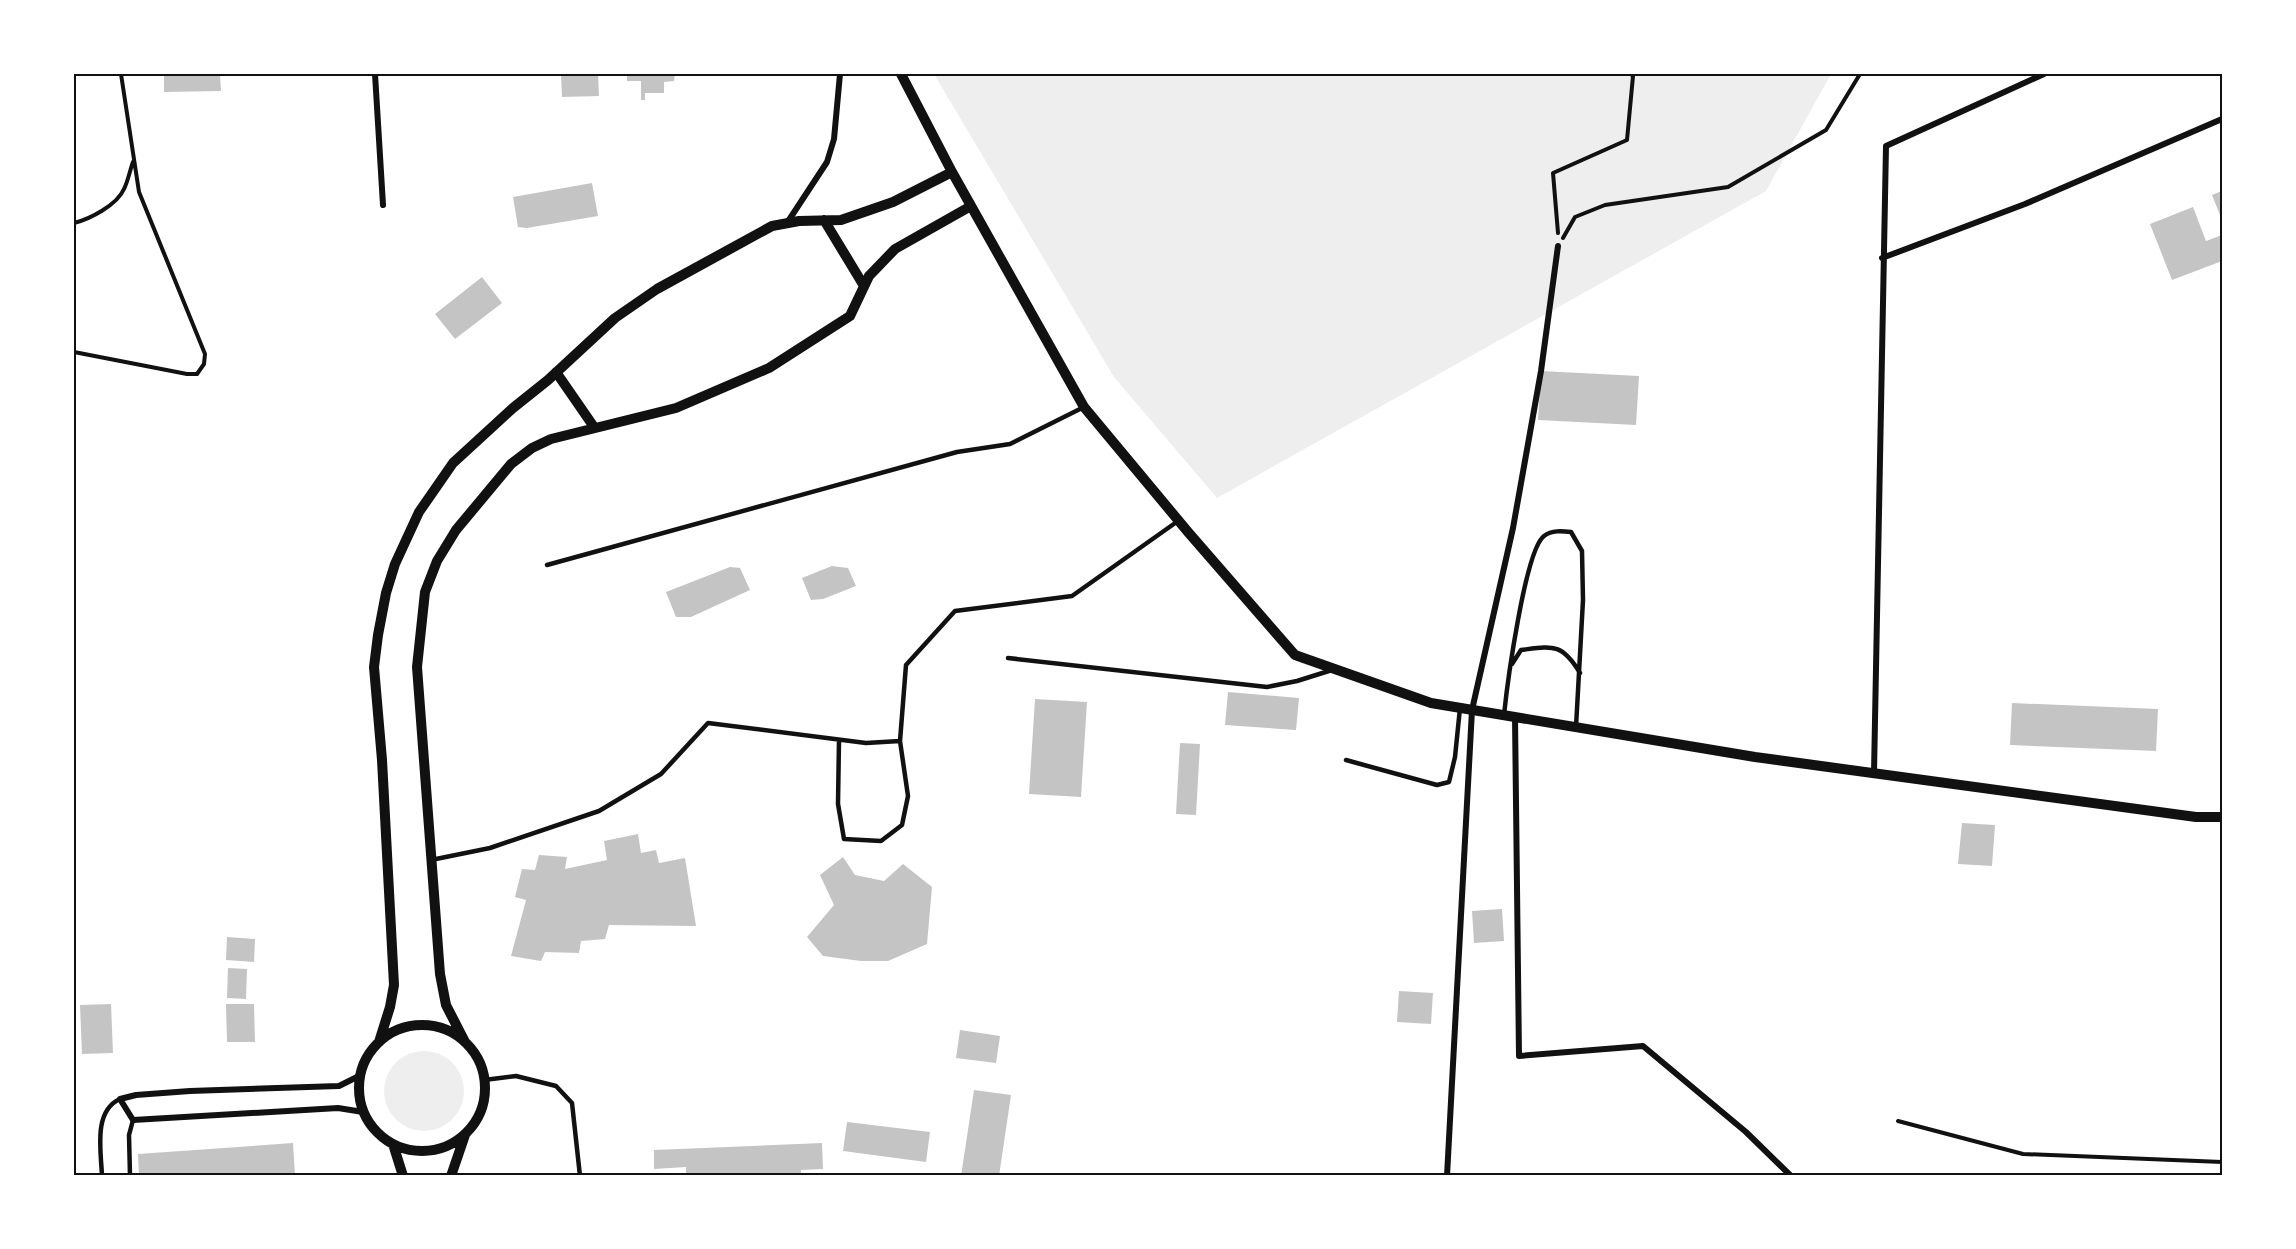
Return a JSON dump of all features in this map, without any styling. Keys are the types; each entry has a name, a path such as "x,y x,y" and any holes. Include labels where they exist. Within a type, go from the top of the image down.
{"street":[{"path":"375,74 383,205"},
{"path":"787,223 827,162 834,140 840,74"},
{"path":"901,74 952,172 1084,407 1295,655 1431,703 1755,757 2196,817 2223,817"},
{"path":"1874,773 1882,258 1886,146 2044,74"},
{"path":"1882,258 2025,204 2223,119"},
{"path":"465,1136 442,1148 417,1151 393,1144 374,1129 363,1112 358,1096 365,1061 379,1042 394,985 382,760 374,668 386,593 395,564 419,512 453,463 615,318 657,289 772,226 841,220 893,202 952,172"},
{"path":"451,1176 465,1136 480,1114 486,1088 480,1062 464,1040 446,1005 440,974 417,667 425,592 437,561 456,530 511,464 532,448 551,439 594,427 676,408 769,368 850,316 869,276 895,249 971,206"},
{"path":"825,220 864,286"},
{"path":"1447,1176 1472,710 1513,528 1541,371 1558,246"},
{"path":"556,372 594,427"},
{"path":"1509,716 1519,1056 1643,1046 1746,1132 1791,1176"},
{"path":"379,1042 406,1027 423,1025 437,1026 464,1040"},
{"path":"361,1075 339,1086 190,1091 136,1095 120,1099 133,1120 338,1108 363,1112"},
{"path":"393,1144 403,1176"}],"lane":[{"path":"547,565 957,452 1010,444 1084,407"},
{"path":"839,740 838,804 844,839 880,841 902,825 908,796 900,741 906,665 955,611 1072,596 1178,520"},
{"path":"1509,716 1510,666 1518,620 1535,551 1543,536 1556,531 1571,532 1582,551 1583,600 1576,727"},
{"path":"1510,666 1521,650 1542,647 1562,650 1571,658 1580,673"},
{"path":"1008,658 1267,687 1297,681 1335,669"},
{"path":"1346,760 1437,785 1449,782 1455,758 1460,708"},
{"path":"431,860 490,848 599,811 661,774 708,723 866,743 900,741"},
{"path":"484,1080 516,1076 556,1086 572,1103 580,1176"},
{"path":"102,1176 101,1130 103,1121 112,1103 120,1099"},
{"path":"130,1176 129,1135 133,1120"}],"path":[{"path":"74,352 187,375 197,374 204,364 204,354 139,192 121,74"},
{"path":"1558,246 1553,173 1627,140 1633,76 1631,74"},
{"path":"1558,246 1575,217 1605,205 1728,187 1826,130 1860,74"},
{"path":"74,223 87,220 105,209 124,191 134,158"},
{"path":"1899,1121 2023,1154 2223,1162"}],"shaded area":[{"path":"934,74 1831,74 1766,191 1217,498 1114,377"},
{"path":"424,1051 439,1054 452,1063 461,1076 464,1091 461,1106 452,1119 439,1128 424,1131 409,1128 396,1119 387,1106 384,1091 387,1076 396,1063 409,1054"}],"building":[{"path":"164,74 220,74 221,91 164,92"},
{"path":"561,74 598,74 599,96 562,97"},
{"path":"627,74 675,74 674,81 664,82 664,93 645,93 645,100 641,100 641,81 627,81"},
{"path":"592,183 598,216 527,228 518,227 513,197"},
{"path":"2222,191 2222,220 2212,195"},
{"path":"2193,207 2206,241 2222,235 2222,261 2172,280 2150,224"},
{"path":"482,277 502,303 455,339 435,314"},
{"path":"1541,371 1639,376 1636,425 1538,420"},
{"path":"832,566 848,568 856,586 823,599 811,600 802,578"},
{"path":"730,567 740,568 750,590 691,617 676,617 666,592"},
{"path":"1228,692 1299,698 1296,730 1225,725"},
{"path":"1035,699 1087,702 1081,797 1029,794"},
{"path":"2012,703 2158,709 2156,751 2010,745"},
{"path":"1180,743 1200,744 1196,815 1176,814"},
{"path":"1962,823 1995,825 1992,866 1958,864"},
{"path":"638,834 641,853 656,850 659,863 685,858 696,926 609,925 605,939 581,941 579,953 545,952 541,961 511,956 526,900 515,897 522,869 535,870 539,855 567,857 565,869 607,860 604,841"},
{"path":"843,857 855,875 884,881 903,864 932,887 927,944 888,961 861,961 823,956 807,937 834,905 820,875"},
{"path":"1502,909 1504,941 1474,943 1472,911"},
{"path":"227,937 255,939 254,962 226,960"},
{"path":"228,968 247,969 246,999 227,998"},
{"path":"1399,991 1433,993 1431,1024 1397,1022"},
{"path":"111,1004 113,1053 82,1054 80,1005"},
{"path":"226,1004 254,1004 255,1042 227,1042"},
{"path":"960,1030 1000,1036 996,1063 956,1058"},
{"path":"974,1090 1011,1095 999,1176 961,1176"},
{"path":"847,1122 930,1132 926,1162 843,1151"},
{"path":"293,1143 295,1176 139,1176 138,1154"},
{"path":"822,1143 823,1169 801,1170 801,1176 686,1176 686,1167 654,1169 654,1150"}]}
